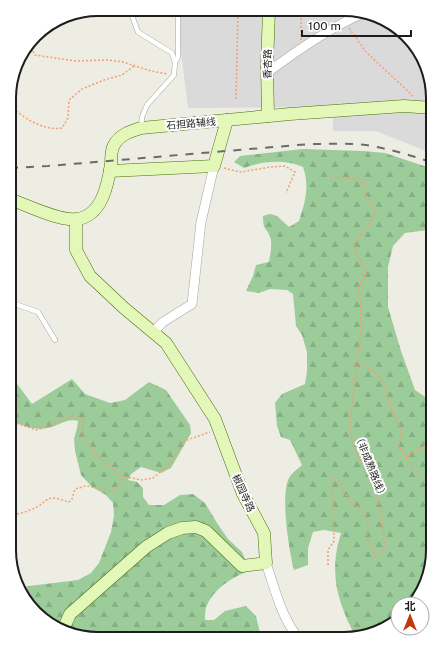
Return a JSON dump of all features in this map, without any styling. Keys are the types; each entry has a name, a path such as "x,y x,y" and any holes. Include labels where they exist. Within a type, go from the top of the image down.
{"street":[{"name":"香杏路","path":"268,116 267,73 269,16"},
{"path":"267,73 344,21 354,17"},
{"name":"石担路辅线","path":"76,220 88,216 98,205 107,186 114,146 121,137 131,131 141,128 268,116 415,106 426,107"},
{"path":"153,332 162,322 192,304 201,222 214,166 227,120"},
{"path":"110,171 214,166"},
{"path":"16,201 58,217 76,220"},
{"name":"椒园寺路","path":"76,220 76,250 90,276 124,308 166,343 215,419 243,494 264,533 266,563"},
{"path":"65,625 70,614 146,547 168,533 182,528 196,528 206,532 242,566 266,563 283,615 293,632"}],"lane":[{"path":"132,16 138,32 172,53 175,62 174,75 147,105 142,117 141,128"},
{"path":"175,62 178,57 178,16"},
{"path":"16,304 38,312 55,340"}],"path":[{"path":"236,99 238,16"},
{"path":"301,16 300,39 304,47"},
{"path":"340,16 366,52 412,95 415,106"},
{"path":"32,50 35,55 48,58 75,61 108,60 123,62 150,71 174,75"},
{"path":"16,111 23,117 41,126 56,129 62,128 68,118 69,100 82,89 104,80 122,75 134,66"},
{"path":"214,166 240,172 286,166 294,172 286,194"},
{"name":"（非成熟路线）","path":"328,565 328,550 334,541 334,513 331,489 332,481 337,477 344,493 353,504 365,513 368,521 367,537 376,556 384,549 381,510 372,485 354,448 350,434 350,421 361,318 361,303 358,288 366,273 364,266 355,253 353,244 372,220 375,211 364,191 364,183 357,179 330,177"},
{"path":"357,361 379,375 385,387 389,405 401,428 399,446 416,473 426,480"},
{"path":"16,423 37,430 74,415 82,419 83,436 95,454 114,468 121,476 142,480 153,478 168,466 184,441 219,429"},
{"path":"406,457 426,445"},
{"path":"16,513 26,511 38,506 46,500 54,498 69,502 72,499 75,489 86,486 115,492 124,476"}],"shaded area":[{"path":"176,16 355,17 375,22 390,30 406,44 418,62 422,72 426,98 426,151 376,131 333,131 333,107 188,108"}],"green space":[{"path":"303,149 385,153 426,167 426,230 405,233 393,246 388,267 388,307 401,351 415,390 426,398 426,555 422,576 412,596 390,596 390,618 370,628 353,631 342,607 335,577 337,546 341,533 324,530 313,532 308,548 308,565 294,570 286,523 285,497 286,486 290,476 302,465 290,440 281,437 277,426 275,403 282,394 305,384 307,352 302,335 296,326 293,294 287,290 270,289 259,293 246,291 256,265 269,262 271,240 264,226 263,216 270,214 277,216 289,227 299,221 306,194 306,181 303,167 296,164 266,162 244,168 234,162 240,156"},
{"path":"72,379 85,394 110,403 125,400 149,382 166,390 190,425 191,433 171,468 161,473 141,467 131,474 128,480 137,482 143,488 143,497 149,505 164,505 180,495 193,494 205,503 228,539 242,552 246,561 246,572 234,578 217,590 206,607 205,620 214,620 225,611 246,606 256,616 260,632 87,631 62,624 44,612 36,604 25,587 78,580 91,573 99,563 111,532 114,515 113,503 106,495 92,487 81,475 75,451 74,439 78,421 74,420 43,429 16,422 16,382 32,404"}],"railway":[{"path":"16,168 310,144 366,145 400,152 426,161"}]}
